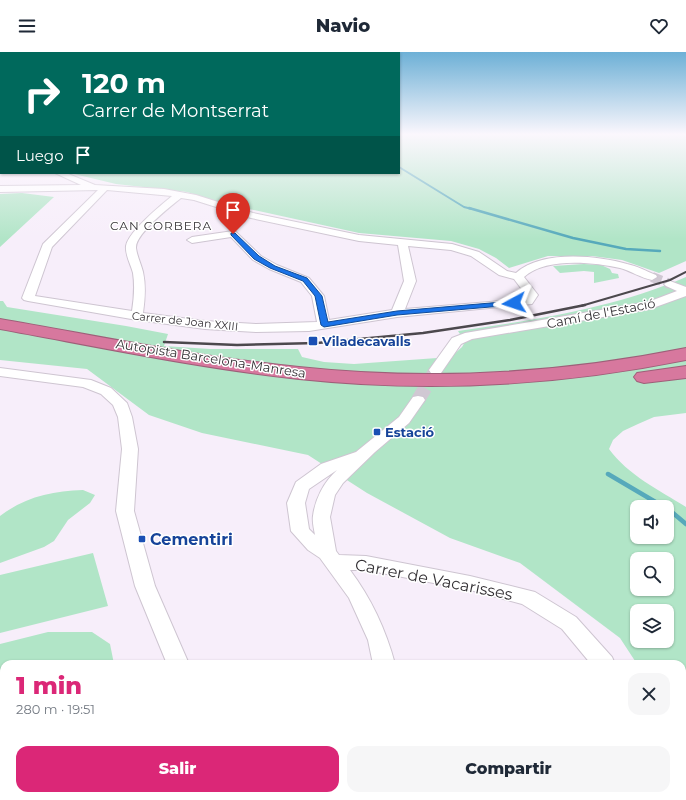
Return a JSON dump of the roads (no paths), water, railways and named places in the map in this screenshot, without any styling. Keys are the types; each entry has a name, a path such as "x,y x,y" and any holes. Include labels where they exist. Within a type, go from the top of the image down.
{"highway":[{"name":"Autopista Barcelona-Manresa","path":"0,324 233,364 299,373 423,380 481,380 543,376 631,366 686,354"},
{"name":"Autopista Barcelona-Manresa","path":"0,336 225,376 357,390 493,392 586,385 644,377 686,369"},
{"path":"381,378 490,374 557,369 625,360 686,346"},
{"path":"644,377 686,372"}],"street":[{"path":"62,174 94,187"},
{"path":"0,189 94,187 179,195 196,198 251,215 338,234 359,238 438,245 464,250 475,254 503,273 518,277 523,271 553,261 574,260 594,260 620,265 652,277"},
{"name":"Carrer de Joan XXIII","path":"105,188 47,246 28,298 137,316 232,327 309,326 324,325 397,313 528,302 532,295 518,277"},
{"path":"137,316 140,294 138,273 131,248 132,242 152,217 179,195"},
{"path":"192,240 233,234 257,258 273,267 305,280 318,296 324,325"},
{"path":"397,313 410,281 402,241"},
{"path":"670,284 686,292"},
{"name":"Camí de l'Estació","path":"436,370 456,341 469,336 650,305 686,292"},
{"path":"0,372 86,383 106,391 120,403 125,417 130,449 125,510 145,586 176,660"},
{"path":"330,558 321,517 327,495 337,479 404,420 418,400"},
{"path":"369,450 346,462 327,468 302,486 296,503 300,531 330,558 357,594 378,640 383,660"},
{"name":"Carrer de Vacarisses","path":"330,558 366,563 470,583 528,598 569,623 601,660"}],"waterway":[{"path":"402,169 464,207 472,209"},
{"path":"469,208 573,238 626,249 660,251"},
{"path":"608,474 652,500"},
{"path":"674,514 686,524"}],"tunnel":[{"path":"652,277 670,284"},
{"path":"418,400 436,370"}],"railway":[{"path":"583,305 670,280 686,272"},
{"path":"164,342 237,345 317,343 423,333 510,320 583,305"}],"place":[{"name":"Viladecavalls","path":"313,341"},
{"name":"Estació","path":"377,432"},
{"name":"Cementiri","path":"142,539"}],"district":[{"name":"CAN CORBERA","path":"161,226"}]}
